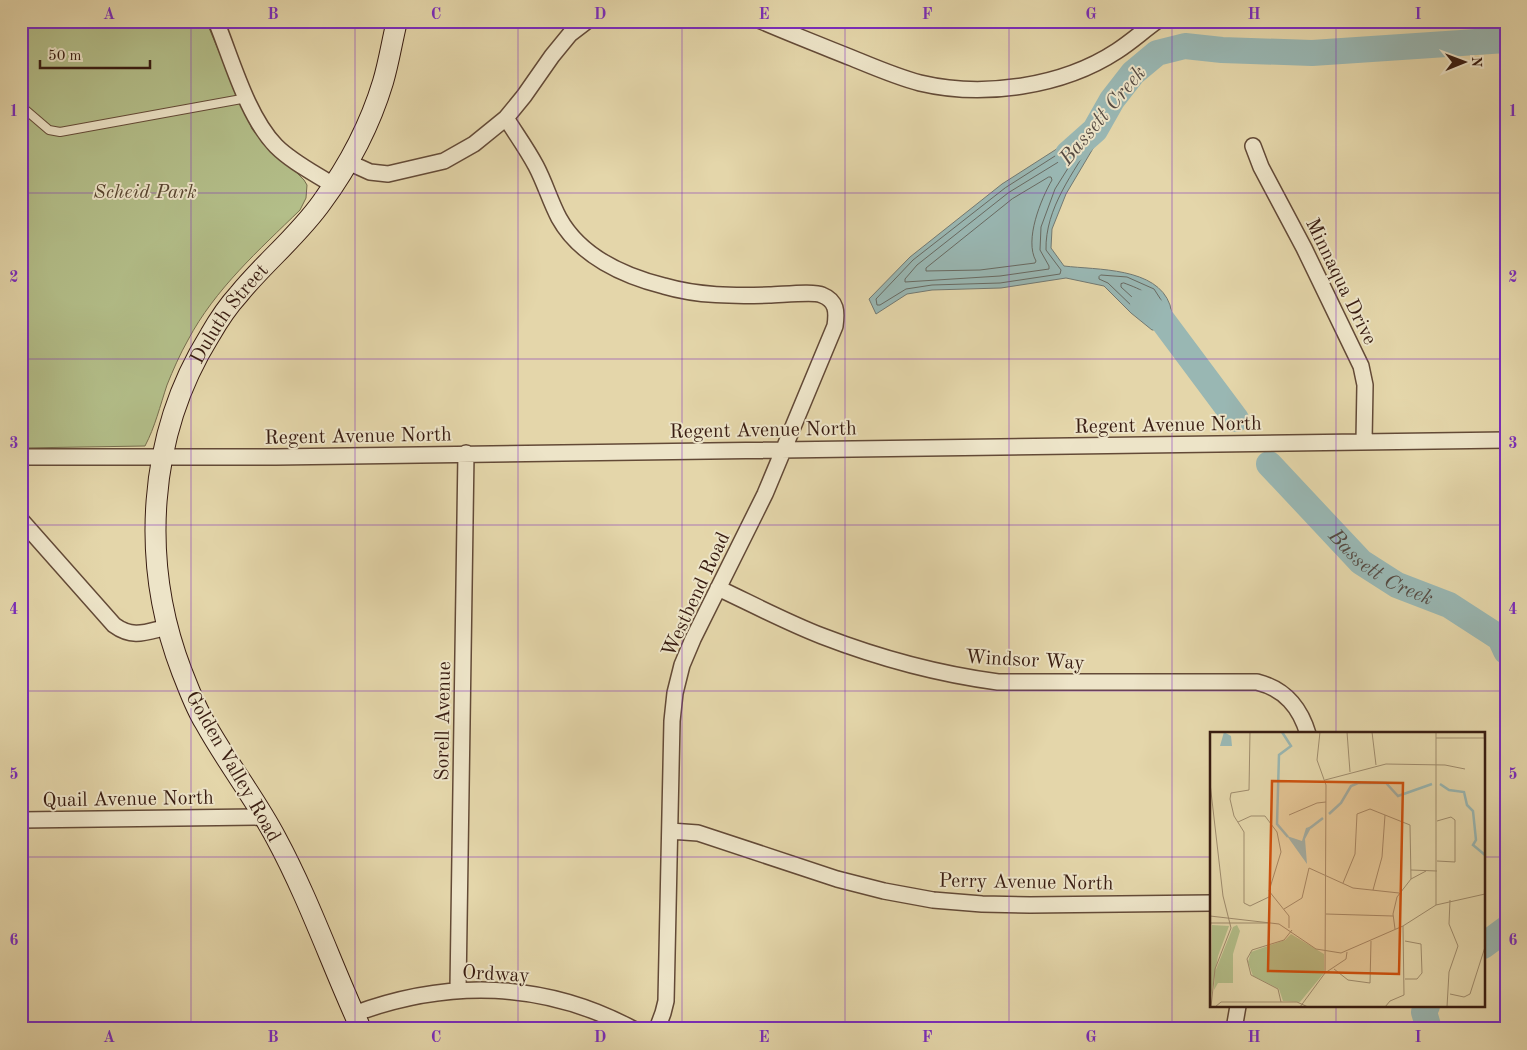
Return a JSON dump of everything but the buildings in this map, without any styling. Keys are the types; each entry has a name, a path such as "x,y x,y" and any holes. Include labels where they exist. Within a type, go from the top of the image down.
{"street":[{"path":"216,21 247,98 262,129 276,146 333,186"},
{"path":"348,162 370,172 388,174 444,161 474,144 506,118 570,34 587,21"},
{"path":"760,21 882,70 920,83 961,89 1002,89 1042,83 1080,69 1116,51 1157,21"},
{"name":"Duluth Street","path":"167,627 155,549 155,509 158,478 168,429 186,381 209,337 238,295 298,232 321,203 348,162 363,136 384,80 395,26"},
{"name":"Westbend Road","path":"506,118 537,167 560,220 575,240 597,259 624,273 664,287 701,294 739,296 821,294 834,303 837,312 836,326 765,494 682,665 675,693 672,721 666,1001 656,1029"},
{"name":"Minnaqua Drive","path":"1253,146 1261,167 1304,248 1361,366 1365,385 1364,441"},
{"name":"Regent Avenue North","path":"21,458 1506,440"},
{"name":"Sorell Avenue","path":"458,990 466,453"},
{"path":"23,526 114,625 122,630 137,634 167,627"},
{"name":"Windsor Way","path":"718,588 798,626 850,646 915,666 956,676 1015,683 1257,682 1271,686 1284,694 1297,709 1307,732"},
{"name":"Golden Valley Road","path":"167,627 190,692 204,722 265,817 286,857 358,1021"},
{"name":"Quail Avenue North","path":"21,820 265,817"},
{"name":"Perry Avenue North","path":"670,831 698,833 837,879 884,891 933,900 1030,905 1210,903"},
{"name":"Ordway","path":"358,1021 396,1000 458,990 516,992 564,1000 600,1012 633,1029"},
{"path":"1234,1029 1238,1008"}],"lane":[{"path":"21,106 49,130 60,132 247,98"}],"green space":[{"name":"Scheid Park","path":"21,21 206,21 252,129 278,159 294,170 307,185 306,198 300,210 224,287 199,321 174,368 155,424 145,446 21,448"}],"water":[{"path":"1091,127 1101,135 1066,194 1052,229 1051,248 1064,266 1109,270 1139,277 1153,283 1163,293 1170,305 1173,328 1152,330 1131,313 1104,286 1066,278 1001,288 932,290 907,294 876,314 869,299 910,257 1002,184"}],"waterway":[{"name":"Bassett Creek","path":"1068,154 1095,130 1112,100 1133,73 1157,53 1185,46 1222,50 1312,53 1506,40"},
{"name":"Bassett Creek","path":"1143,303 1157,313 1236,419"},
{"name":"Bassett Creek","path":"1269,464 1361,562 1397,585 1449,605 1500,638 1506,651"},
{"name":"Bassett Creek","path":"1484,945 1506,929"},
{"name":"Bassett Creek","path":"1426,1008 1424,1012 1429,1029"}]}
